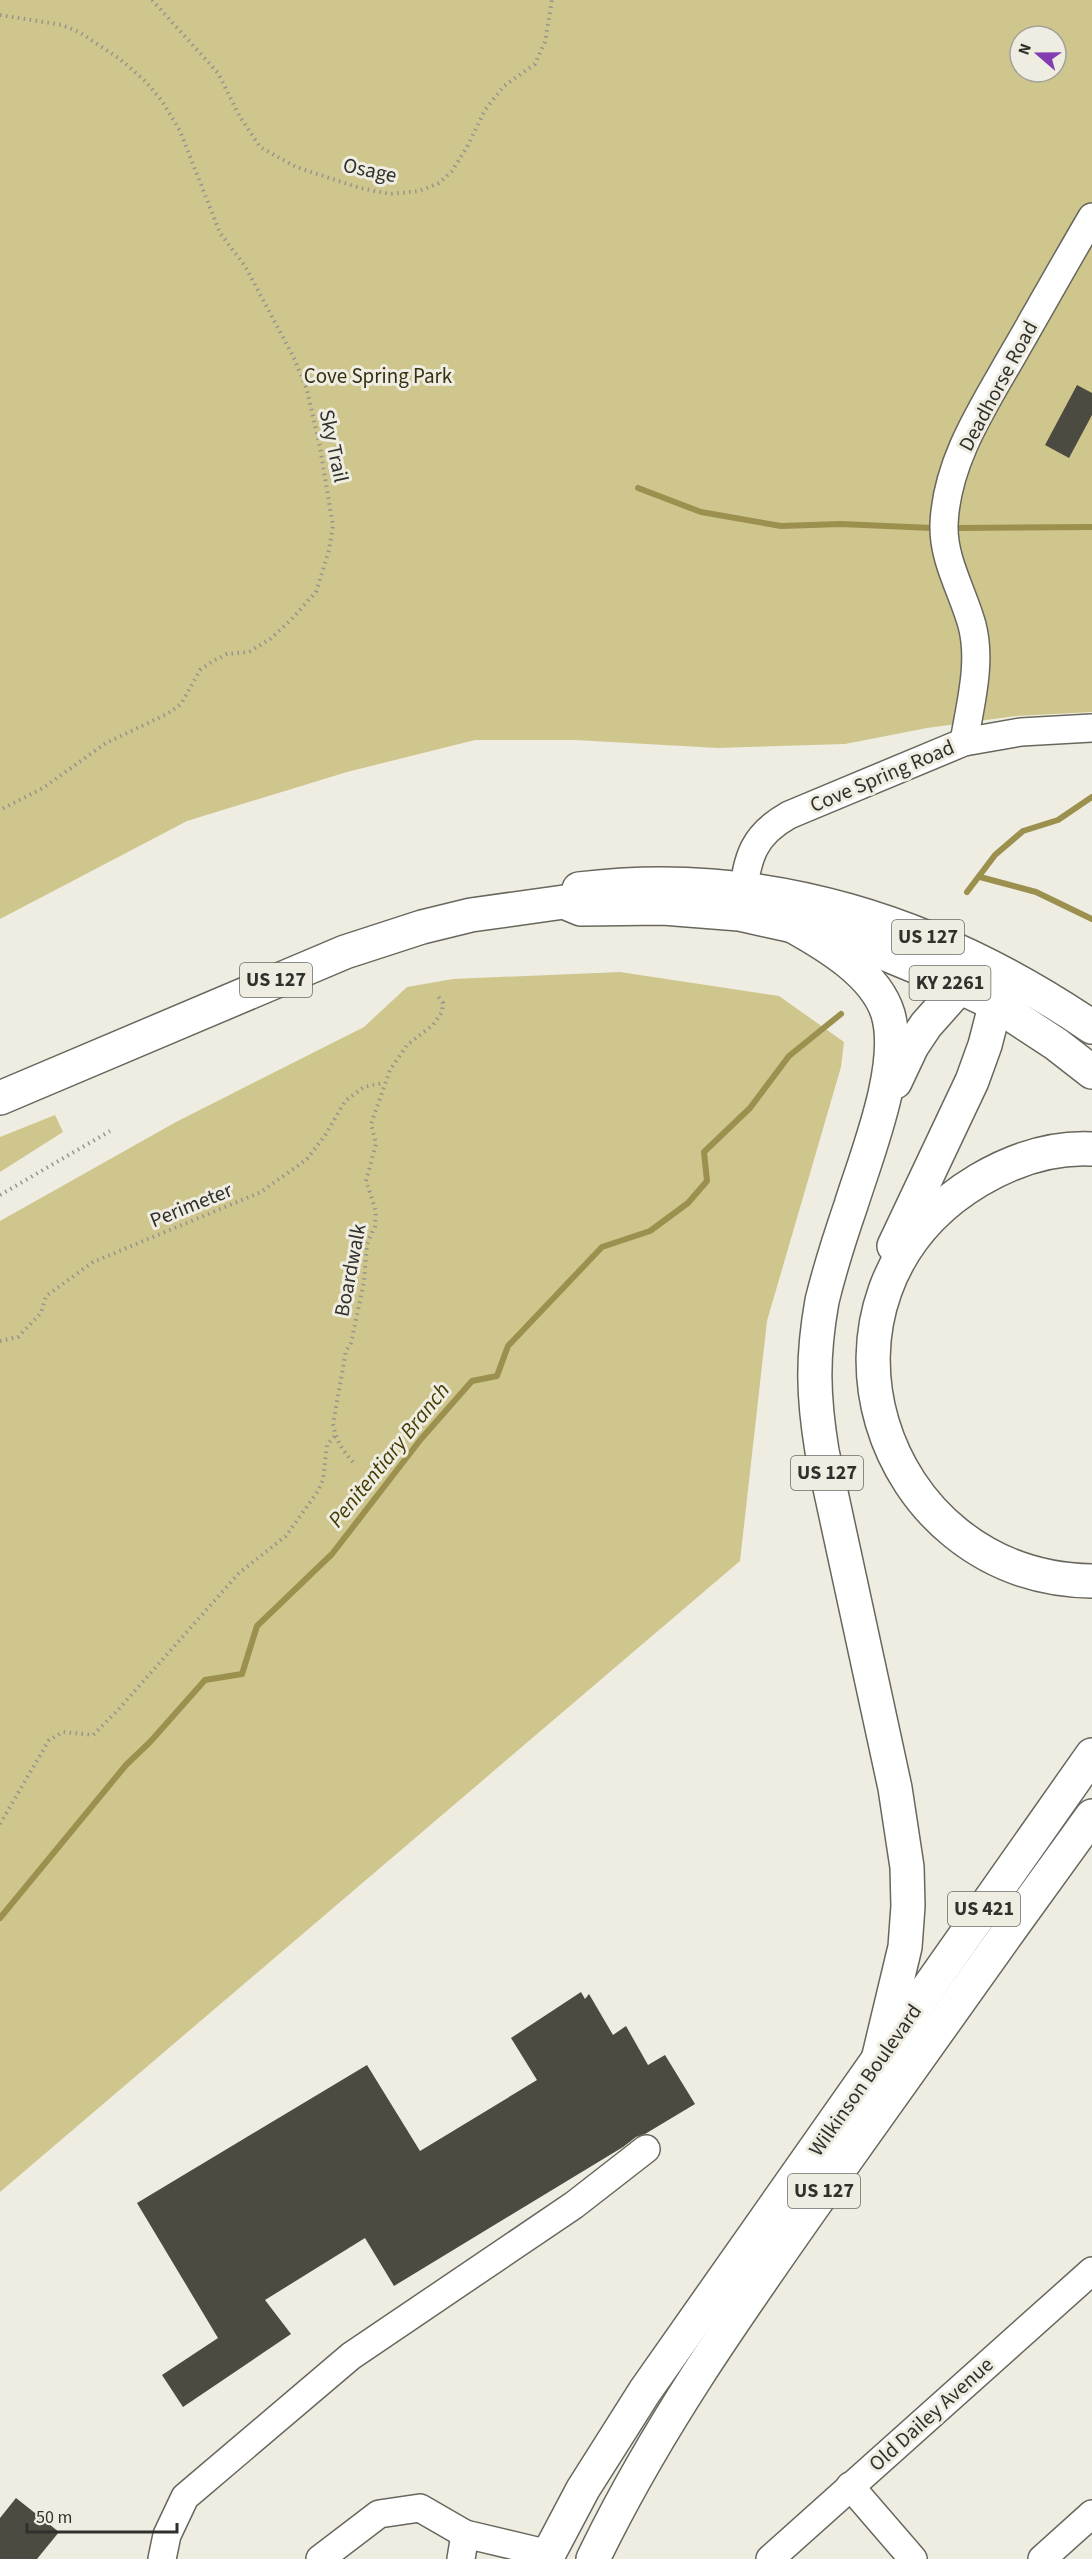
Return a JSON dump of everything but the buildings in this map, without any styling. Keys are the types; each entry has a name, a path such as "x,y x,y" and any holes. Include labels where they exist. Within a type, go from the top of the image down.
{"highway":[{"name":"US 127","path":"0,1098 241,994 355,948 422,927 471,915 564,902 577,889 599,886 678,884 741,901 793,926 831,949 851,964 876,991 888,1013 891,1037 887,1085 822,1301 815,1336 813,1374 815,1412 822,1451 895,1788 907,1867 908,1906 905,1947 876,2064"},
{"name":"US 127","path":"741,901 850,909 892,923 994,967 1092,1027"},
{"name":"KY 2261","path":"793,926 876,950 995,1004 1056,1044 1092,1072"},
{"path":"878,1116 912,1046 926,1024 960,987 994,967 995,1004 972,1081 896,1238 885,1269 877,1300 872,1356 875,1399 896,1460 912,1486 931,1510 977,1548 1003,1562 1031,1573 1060,1580 1092,1581"},
{"path":"872,1356 878,1314 888,1281 903,1252 922,1227 944,1205 968,1186 994,1171 1023,1159 1052,1152 1092,1149"},
{"name":"Wilkinson Boulevard","path":"547,2557 583,2488 632,2410 1092,1755"},
{"name":"Wilkinson Boulevard","path":"593,2559 654,2447 717,2345 853,2150 1087,1825"}],"street":[{"name":"Deadhorse Road","path":"964,742 973,688 976,650 972,627 947,551 944,527 946,498 960,453 980,411 1092,217"},
{"name":"Cove Spring Road","path":"741,901 756,842 776,823 806,807 964,742 1021,732 1092,728"},
{"path":"162,2559 167,2535 185,2498 351,2356 574,2205 646,2149"},
{"name":"Old Dailey Avenue","path":"770,2559 1092,2271"},
{"path":"850,2486 913,2559"},
{"path":"320,2559 379,2514 420,2508 463,2546 547,2557"},
{"path":"1042,2559 1092,2514"}],"path":[{"name":"Osage","path":"152,0 218,73 240,117 260,147 296,167 360,188 390,194 418,191 439,183 452,171 485,110 504,86 535,64 545,42 552,0"},
{"name":"Sky Trail","path":"0,15 62,25 79,32 120,59 146,82 162,101 180,130 220,233 245,266 294,358 307,390 320,447 333,526 329,550 316,592 270,639 249,652 227,654 213,661 200,670 181,704 167,714 106,743 43,788 0,810"},
{"name":"Boardwalk","path":"0,1824 49,1740 63,1732 93,1735 239,1573 286,1536 318,1491 323,1480 327,1445 335,1436 333,1424 346,1351 351,1343 364,1281 367,1244 375,1226 376,1211 366,1181 376,1144 371,1124 384,1083 407,1045 433,1025 442,1012 443,1003 437,995"},
{"name":"Perimeter","path":"0,1341 18,1337 41,1313 46,1296 93,1262 261,1192 306,1159 326,1134 345,1101 364,1087 384,1083"},
{"path":"0,1194 110,1131"},
{"path":"335,1436 353,1462"}],"green space":[{"name":"Cove Spring Park","path":"0,0 1092,0 1092,712 1016,716 927,728 845,744 718,748 575,740 475,740 347,772 187,821 0,919"},
{"path":"620,972 779,996 844,1042 841,1067 767,1321 740,1561 0,2192 0,1221 176,1122 364,1027 407,987 453,979"},
{"path":"55,1115 63,1132 0,1172 0,1137"}],"waterway":[{"path":"638,488 701,512 781,526 841,524 932,528"},
{"path":"958,528 1092,527"},
{"name":"Penitentiary Branch","path":"967,892 995,855 1023,831 1058,820 1092,797"},
{"path":"980,877 1036,892 1092,919"},
{"name":"Penitentiary Branch","path":"0,1918 126,1765 150,1742 205,1680 242,1674 257,1626 332,1554 421,1439 472,1381 497,1376 508,1346 602,1247 650,1231 688,1203 707,1181 704,1152 750,1108 789,1056 841,1014"}]}
